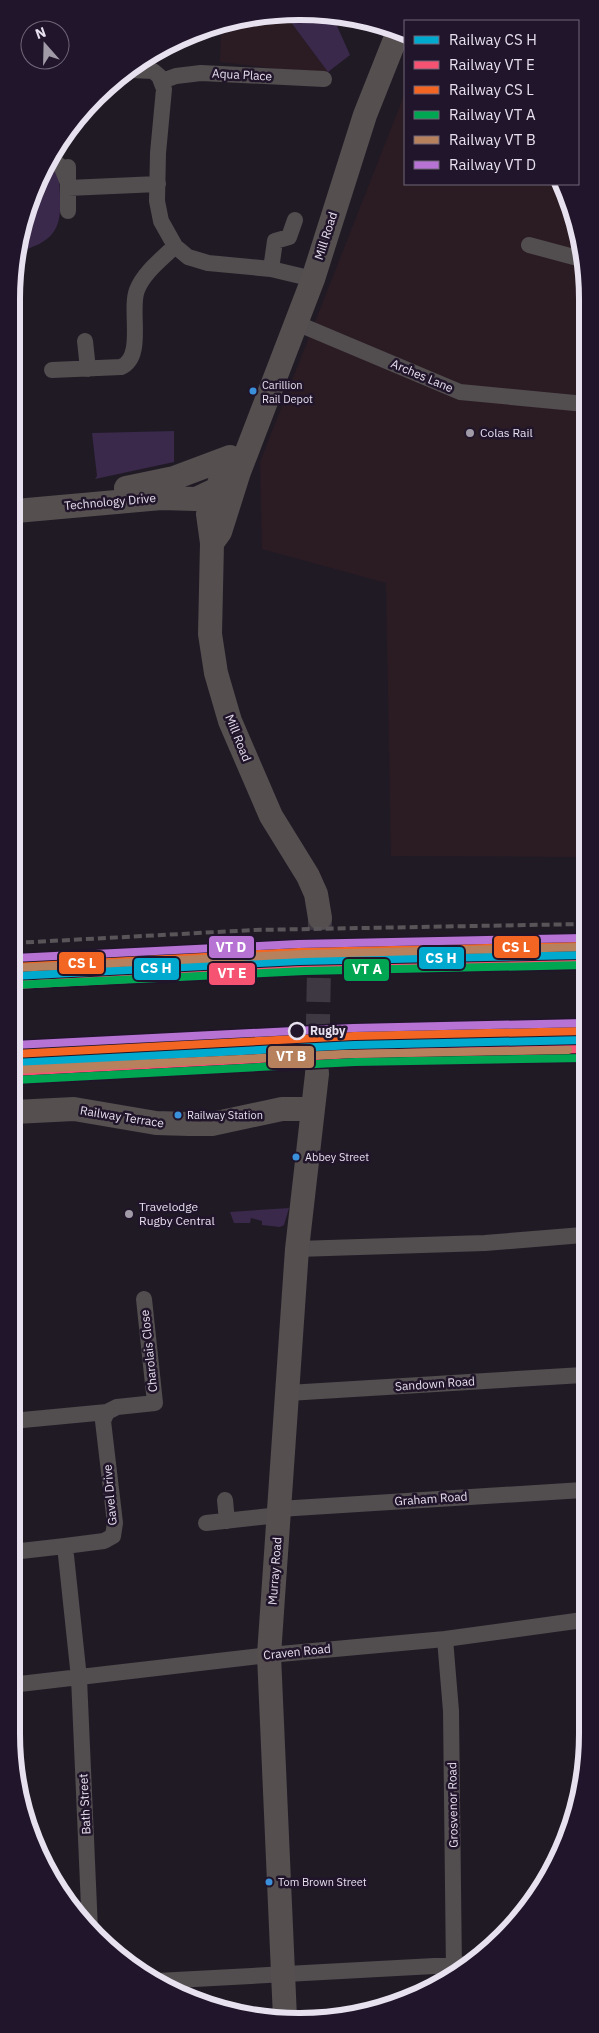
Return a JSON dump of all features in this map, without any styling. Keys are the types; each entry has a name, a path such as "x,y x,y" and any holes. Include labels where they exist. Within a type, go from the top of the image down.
{"street":[{"name":"Mill Road","path":"236,462 254,434 313,279 365,115 394,37"},
{"path":"139,70 153,71 162,81 164,89 157,201 161,221 176,246 188,257 208,263 271,269 313,279"},
{"name":"Aqua Place","path":"162,81 176,76 201,73 324,79"},
{"path":"56,162 62,168 68,179 68,210"},
{"path":"68,179 158,184"},
{"path":"271,269 275,241 289,237 296,220"},
{"path":"52,370 121,367 127,364 133,355 136,291 146,274 176,246"},
{"path":"528,246 576,258"},
{"name":"Arches Lane","path":"296,323 460,392 579,403"},
{"path":"85,341 88,369"},
{"path":"212,543 220,532 223,494 236,462"},
{"name":"Technology Drive","path":"20,511 170,479 236,462"},
{"path":"170,479 223,494"},
{"path":"202,506 223,494"},
{"name":"Technology Drive","path":"20,511 161,498 202,506"},
{"name":"Mill Road","path":"202,506 212,543 210,634 216,673 230,721 271,816 308,876 316,894 320,918"},
{"path":"311,1124 316,1074"},
{"name":"Railway Terrace","path":"20,1112 74,1109 156,1124 212,1124 259,1114 282,1121 300,1130 311,1124"},
{"name":"Murray Road","path":"285,2012 269,1655 297,1249 311,1124"},
{"path":"297,1249 485,1243 579,1235"},
{"name":"Charolais Close","path":"107,1412 116,1407 155,1403 144,1299"},
{"name":"Sandown Road","path":"288,1394 579,1375"},
{"path":"20,1420 107,1412"},
{"name":"Gavel Drive","path":"65,1546 104,1541 113,1536 115,1524 103,1421 107,1412"},
{"name":"Graham Road","path":"206,1523 279,1512 579,1490"},
{"path":"225,1500 228,1521"},
{"path":"20,1551 65,1546 79,1678"},
{"name":"Craven Road","path":"20,1684 269,1655 444,1639 579,1620"},
{"name":"Grosvenor Road","path":"444,1639 452,1711 454,1967"},
{"name":"Bath Street","path":"79,1678 89,1918"},
{"path":"169,1980 450,1969"}],"shaded area":[{"path":"290,21 328,72 279,69 220,62 221,32 263,22"},
{"path":"290,21 335,22 350,55 328,72"},
{"path":"404,96 404,185 554,185 574,245 579,300 579,857 391,856 386,583 262,549 260,462"},
{"path":"52,169 59,176 60,216 52,234 45,241 24,250 35,210"},
{"path":"174,431 174,462 95,479 97,476 92,433"},
{"path":"289,1208 284,1225 280,1227 262,1225 262,1221 251,1218 250,1223 234,1223 230,1212"}],"tunnel":[{"path":"317,1074 320,918"}],"railway":[{"path":"20,943 254,930 579,924"},
{"path":"20,1054 367,1039 579,1035"}],"transit line":[{"path":"20,958 298,944 579,938"},
{"path":"20,967 299,952 579,946"},
{"path":"20,968 304,954 579,947"},
{"path":"20,976 299,961 579,955"},
{"path":"20,985 299,970 579,964"},
{"path":"20,985 305,971 579,965"},
{"path":"20,1045 353,1028 579,1023"},
{"path":"20,1054 354,1036 579,1031"},
{"path":"20,1063 354,1045 579,1040"},
{"path":"20,1072 354,1054 579,1049"},
{"path":"20,1070 343,1054 568,1050"},
{"path":"20,1080 355,1062 579,1058"}],"place":[{"name":"Carillion Rail Depot","path":"253,391"},
{"name":"Colas Rail","path":"470,433"},
{"name":"Rugby","path":"297,1031"},
{"name":"Railway Station","path":"178,1115"},
{"name":"Abbey Street","path":"296,1157"},
{"name":"Travelodge Rugby Central","path":"129,1214"},
{"name":"Tom Brown Street","path":"269,1882"}]}
